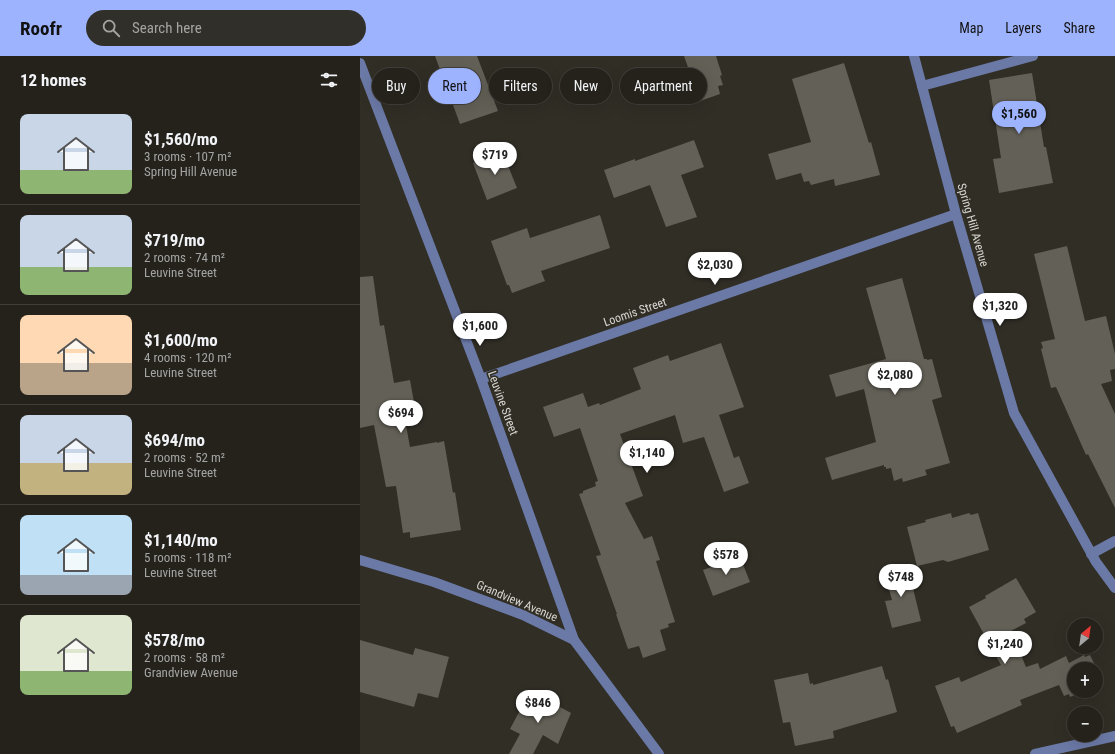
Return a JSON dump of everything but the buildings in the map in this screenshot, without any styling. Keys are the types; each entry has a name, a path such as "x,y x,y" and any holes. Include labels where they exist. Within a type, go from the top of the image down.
{"street":[{"name":"Spring Hill Avenue","path":"914,56 956,214 1014,413 1091,554 1115,588"},
{"path":"922,86 1033,56"},
{"name":"Leuvine Street","path":"360,63 481,380 574,640"},
{"name":"Loomis Street","path":"481,380 956,214"},
{"path":"1091,554 1115,541"},
{"name":"Grandview Avenue","path":"360,560 434,582 523,615 574,640 659,754"},
{"path":"1035,754 1115,736"}]}
